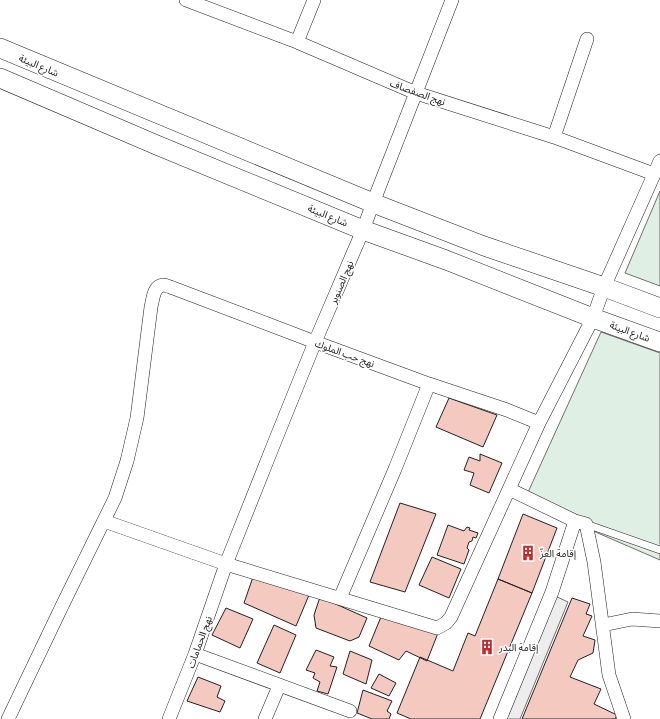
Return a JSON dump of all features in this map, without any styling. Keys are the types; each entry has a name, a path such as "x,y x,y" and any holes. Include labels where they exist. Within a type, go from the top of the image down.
{"street":[{"name":"نهج الصفصاف","path":"186,0 297,42 416,93 554,137 654,174"},
{"path":"297,42 314,0"},
{"name":"نهج الصنوبر","path":"226,564 315,342 363,230 372,203 452,0"},
{"path":"554,137 588,39"},
{"name":"شارع البيئة","path":"0,48 372,203 484,246 604,287 660,308"},
{"name":"شارع البيئة","path":"0,78 159,146 363,230 446,260 593,318 660,342"},
{"path":"8,719 58,613 104,521 226,564 437,628 446,624 451,617 539,423 593,318 604,287 660,161"},
{"name":"نهج حب الملوك","path":"104,521 115,498 133,440 151,307 154,293 158,288 163,286 173,288 315,342 429,384 507,410 539,423"},
{"path":"340,598 395,469 429,384"},
{"path":"509,489 581,522 594,562 610,675 624,719"},
{"path":"500,719 581,522"},
{"name":"نهج الحمامات","path":"169,719 195,654 226,564"},
{"path":"603,625 632,619 660,621"},
{"path":"195,654 350,712"},
{"path":"265,719 279,686"}],"lane":[{"path":"581,522 660,550"}],"green space":[{"path":"660,191 660,286 625,273"},
{"path":"601,332 660,353 660,560 524,501"}],"shaded area":[{"path":"553,595 568,602 520,719 501,719"}],"building":[{"path":"449,398 497,415 483,447 436,427"},
{"path":"480,454 502,463 489,493 470,485 474,473 464,470 469,457 480,461"},
{"path":"400,503 436,514 405,592 370,582"},
{"name":"إقامة العزّ","path":"523,514 557,528 532,593 498,579"},
{"path":"448,525 464,531 467,527 470,528 469,530 478,533 476,538 473,537 472,541 469,542 467,548 469,550 464,564 437,555"},
{"path":"432,557 461,569 449,598 419,585"},
{"path":"254,574 309,595 296,626 244,603"},
{"name":"إقامة البدر","path":"498,579 532,593 480,719 411,719 397,713 420,657 453,671 468,633 475,636"},
{"path":"320,597 367,618 359,637 350,641 316,628 314,615"},
{"path":"572,598 590,604 586,614 592,616 583,636 595,640 593,653 578,660 570,677 601,689 594,704 617,715 615,719 522,719"},
{"path":"226,608 253,619 240,648 212,635"},
{"path":"383,612 438,633 427,661 406,651 399,660 369,646"},
{"path":"274,625 296,635 280,673 257,663"},
{"path":"316,650 334,657 330,666 337,667 328,694 317,691 320,682 313,678 315,673 306,670"},
{"path":"350,651 372,660 366,684 343,674"},
{"path":"379,674 396,683 389,696 371,688"},
{"path":"198,677 221,686 217,697 225,701 220,712 187,701"},
{"path":"363,690 392,701 387,711 391,714 389,719 372,719 357,713"}],"place":[{"name":"إقامة العزّ","path":"528,553"},
{"name":"إقامة البدر","path":"487,647"}]}
